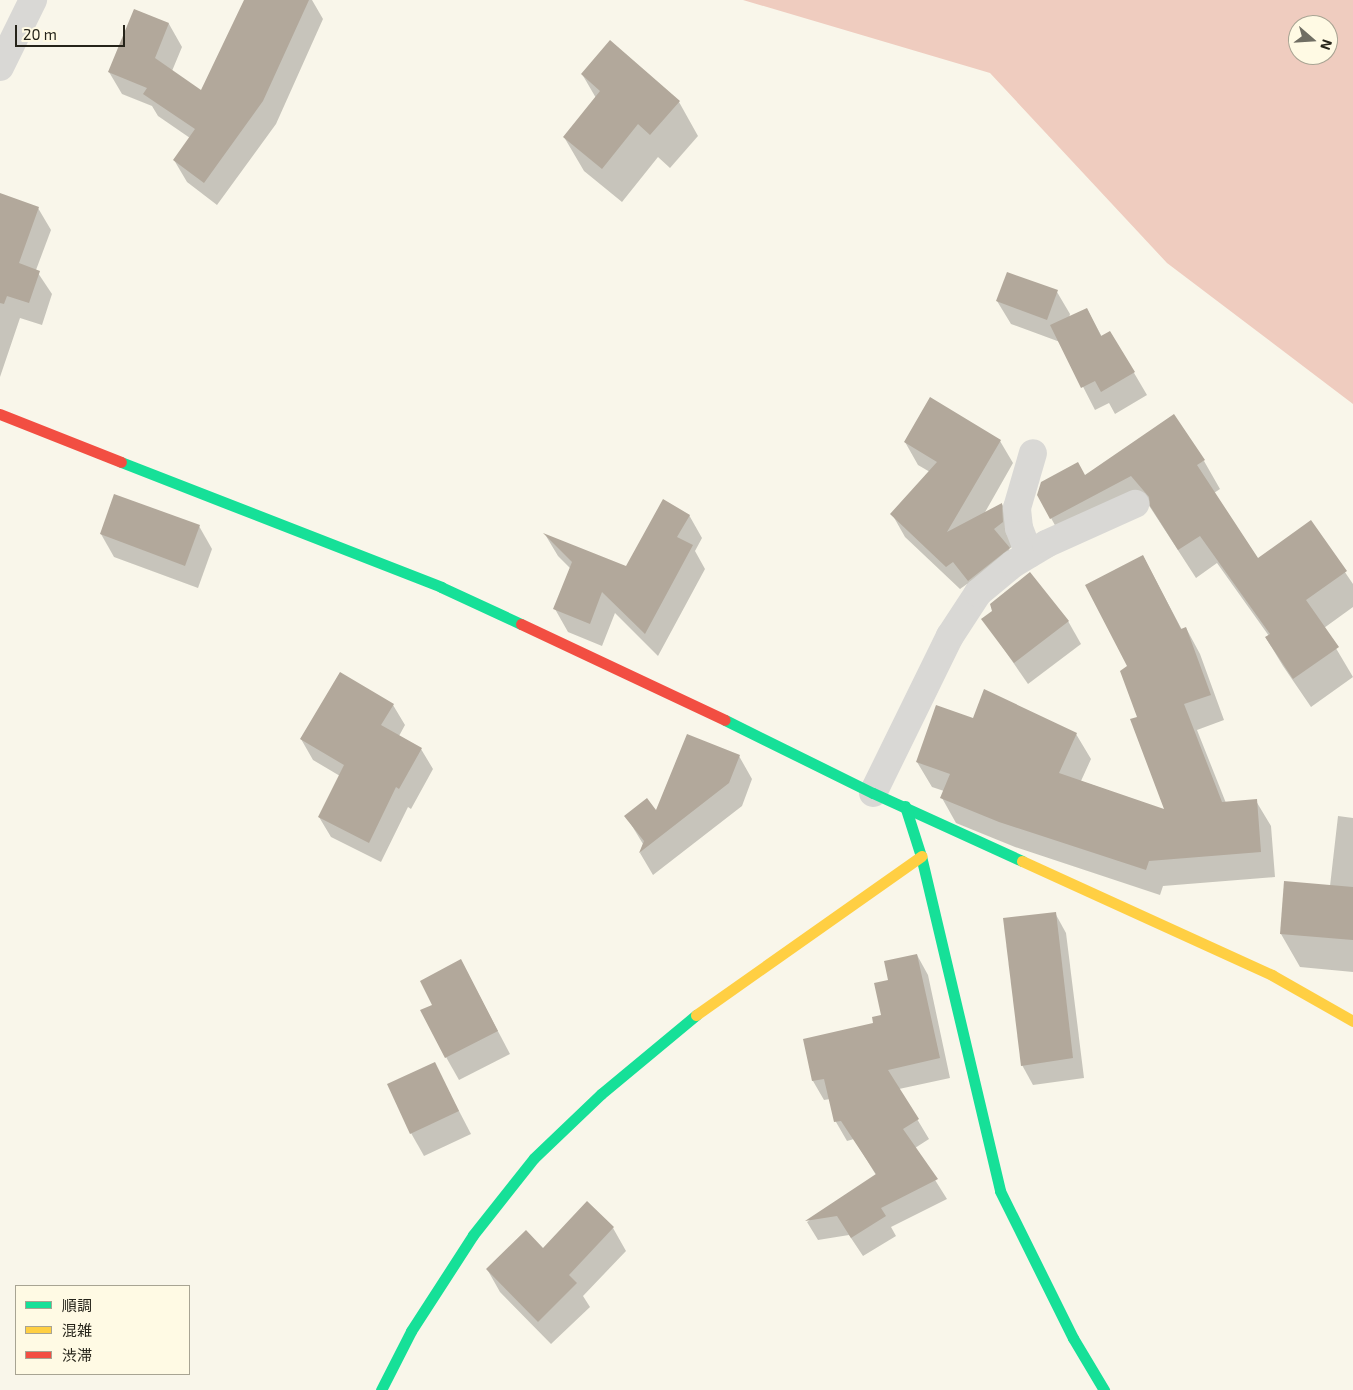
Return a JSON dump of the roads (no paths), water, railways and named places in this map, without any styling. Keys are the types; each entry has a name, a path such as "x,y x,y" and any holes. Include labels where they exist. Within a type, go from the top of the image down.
{"street":[{"path":"0,67 32,0"},
{"path":"0,414 441,587 655,685 873,794 904,806 1272,975 1353,1021"},
{"path":"1029,554 1018,528 1018,508 1033,453"},
{"path":"873,794 950,636 978,593 1029,554 1135,504"},
{"path":"904,806 921,856 1000,1191 1068,1330 1104,1390"},
{"path":"381,1390 411,1330 473,1234 534,1158 601,1094 690,1020 921,856"}]}
